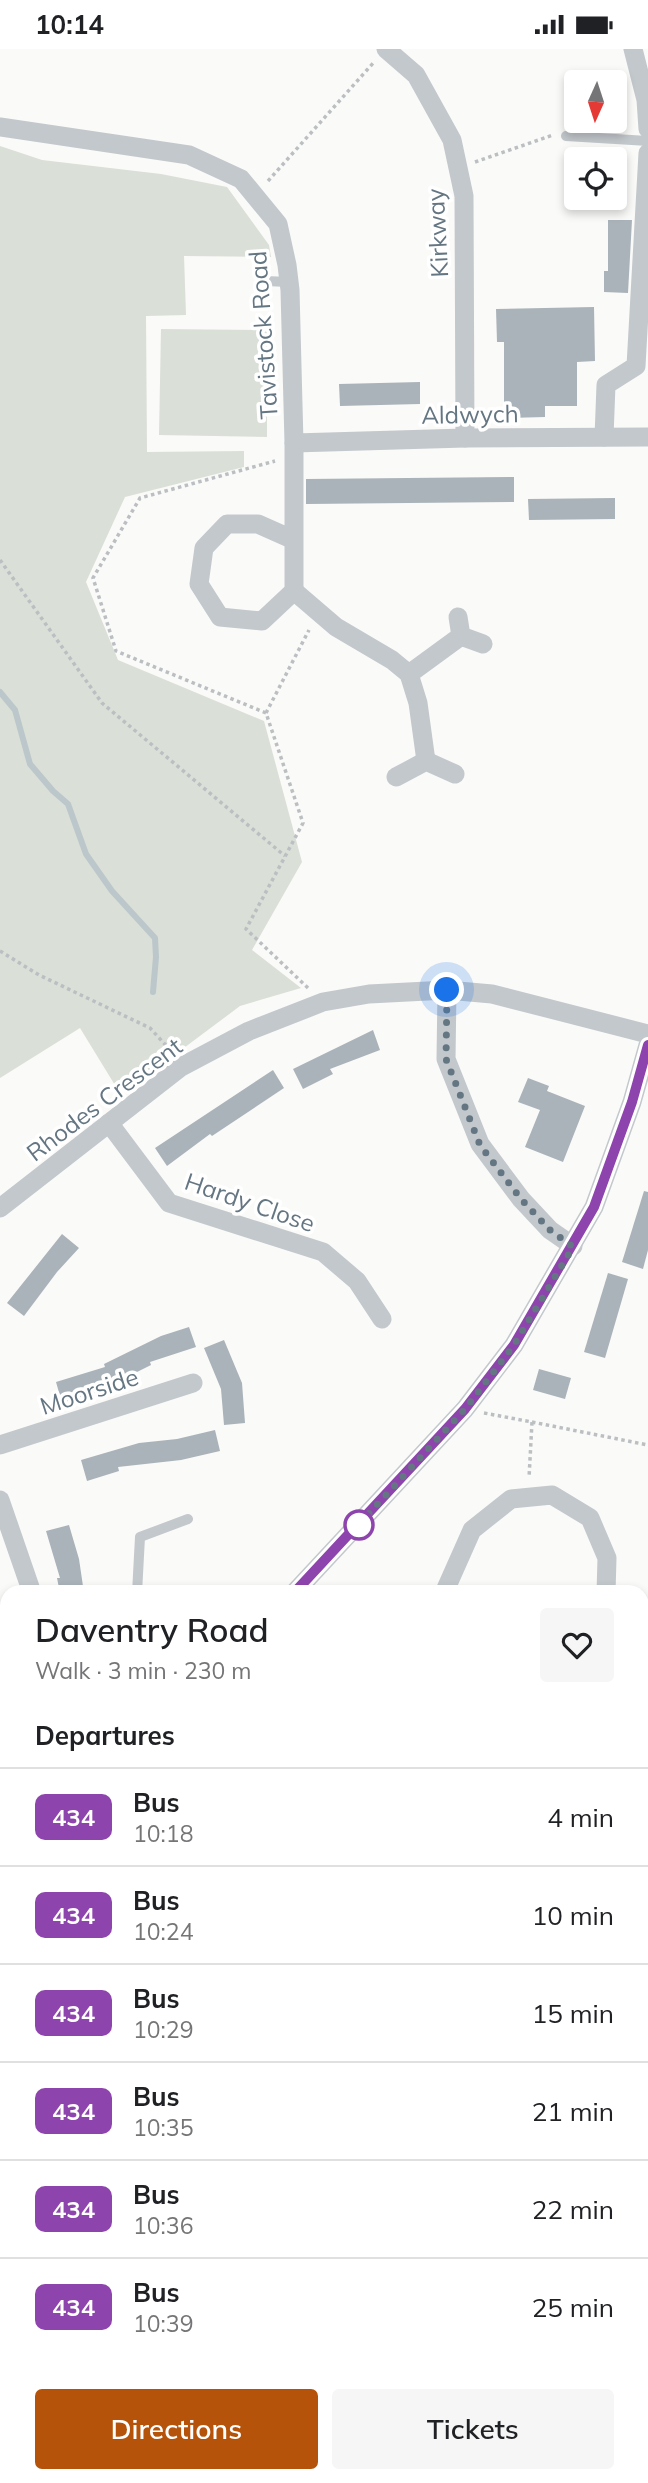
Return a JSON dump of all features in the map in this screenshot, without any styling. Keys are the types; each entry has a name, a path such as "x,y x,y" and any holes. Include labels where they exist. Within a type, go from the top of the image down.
{"street":[{"name":"Kirkway","path":"386,49 416,75 452,140 464,196 465,438"},
{"path":"633,49 646,100 648,129"},
{"name":"Tavistock Road","path":"0,127 189,156 241,179 278,224 289,282 294,540"},
{"path":"604,437 606,386 636,366 648,153"},
{"name":"Aldwych","path":"294,450 465,438 648,437"},
{"path":"228,524 258,524 294,540 294,591 262,621 220,617 200,585 204,548 228,524"},
{"path":"294,591 336,627 392,660 409,674 418,703 426,761"},
{"path":"409,674 459,627 483,644"},
{"path":"426,761 455,774"},
{"path":"396,777 426,761"},
{"path":"447,990 446,1059 480,1145 521,1199 550,1230 573,1247"},
{"name":"Rhodes Crescent","path":"0,1208 181,1067 249,1031 323,1002 369,994 447,990 492,994 648,1034"},
{"path":"301,1585 465,1409 514,1345 594,1207 632,1102 648,1045"},
{"name":"Hardy Close","path":"109,1123 169,1203 323,1252 357,1281 382,1319"},
{"name":"Moorside","path":"0,1445 193,1383"},
{"path":"448,1585 472,1530 511,1499 552,1495 590,1518 607,1558 606,1585"},
{"path":"0,1500 29,1585"}],"lane":[{"path":"566,137 648,141"},
{"path":"265,281 289,282"},
{"path":"137,1585 140,1537 188,1519"}],"path":[{"path":"256,196 386,49"},
{"path":"458,168 554,135 566,137"},
{"path":"267,713 117,651 93,578 139,498 294,450"},
{"path":"0,560 102,703 285,857"},
{"path":"318,612 267,713 303,823 246,929 323,1002"},
{"path":"0,951 39,975 150,1028 168,1046 181,1067"},
{"path":"465,1409 648,1445"},
{"path":"529,1497 531,1422"}],"shaded area":[{"path":"0,146 42,160 161,174 227,187 269,245 271,257 184,256 186,315 146,316 147,452 244,451 244,467 125,497 86,582 118,660 264,721 302,862 252,950 301,988 240,1006 121,1095 80,1028 0,1078"},
{"path":"161,329 267,330 267,437 159,435"}],"building":[{"path":"608,220 632,220 628,293 604,292 604,271 608,271"},
{"path":"594,307 595,361 577,362 577,406 545,406 545,417 504,418 504,342 497,342 496,309"},
{"path":"420,382 420,404 340,406 339,384"},
{"path":"514,477 514,502 306,504 306,479"},
{"path":"615,498 615,519 529,520 528,499"},
{"path":"373,1030 380,1050 330,1069 333,1074 303,1089 293,1069"},
{"path":"273,1070 284,1088 212,1136 210,1134 167,1166 155,1148"},
{"path":"528,1078 549,1086 547,1091 585,1106 563,1162 525,1147 540,1110 518,1102"},
{"path":"644,1191 648,1192 648,1250 643,1269 622,1262"},
{"path":"62,1234 79,1248 24,1316 7,1303"},
{"path":"608,1273 628,1279 605,1358 584,1352"},
{"path":"189,1327 196,1347 150,1362 151,1365 99,1391 62,1403 56,1382 105,1367 104,1364 161,1336"},
{"path":"224,1340 242,1383 245,1423 224,1425 221,1389 204,1348"},
{"path":"539,1369 571,1378 565,1399 533,1390"},
{"path":"215,1430 220,1451 181,1460 118,1467 119,1471 87,1481 81,1460 139,1443 177,1439"},
{"path":"69,1525 79,1559 83,1585 58,1585 57,1578 60,1578 46,1531"}],"waterway":[{"path":"0,692 15,710 30,764 68,804 86,854 112,891 155,938 153,992"}],"bus line":[{"name":"434","path":"302,1585 465,1409 514,1345 594,1207 632,1102 648,1045"}],"route":[{"path":"359,1525 351,1533 465,1409 514,1345 573,1247 550,1230 521,1199 480,1145 446,1059 447,990"}]}
